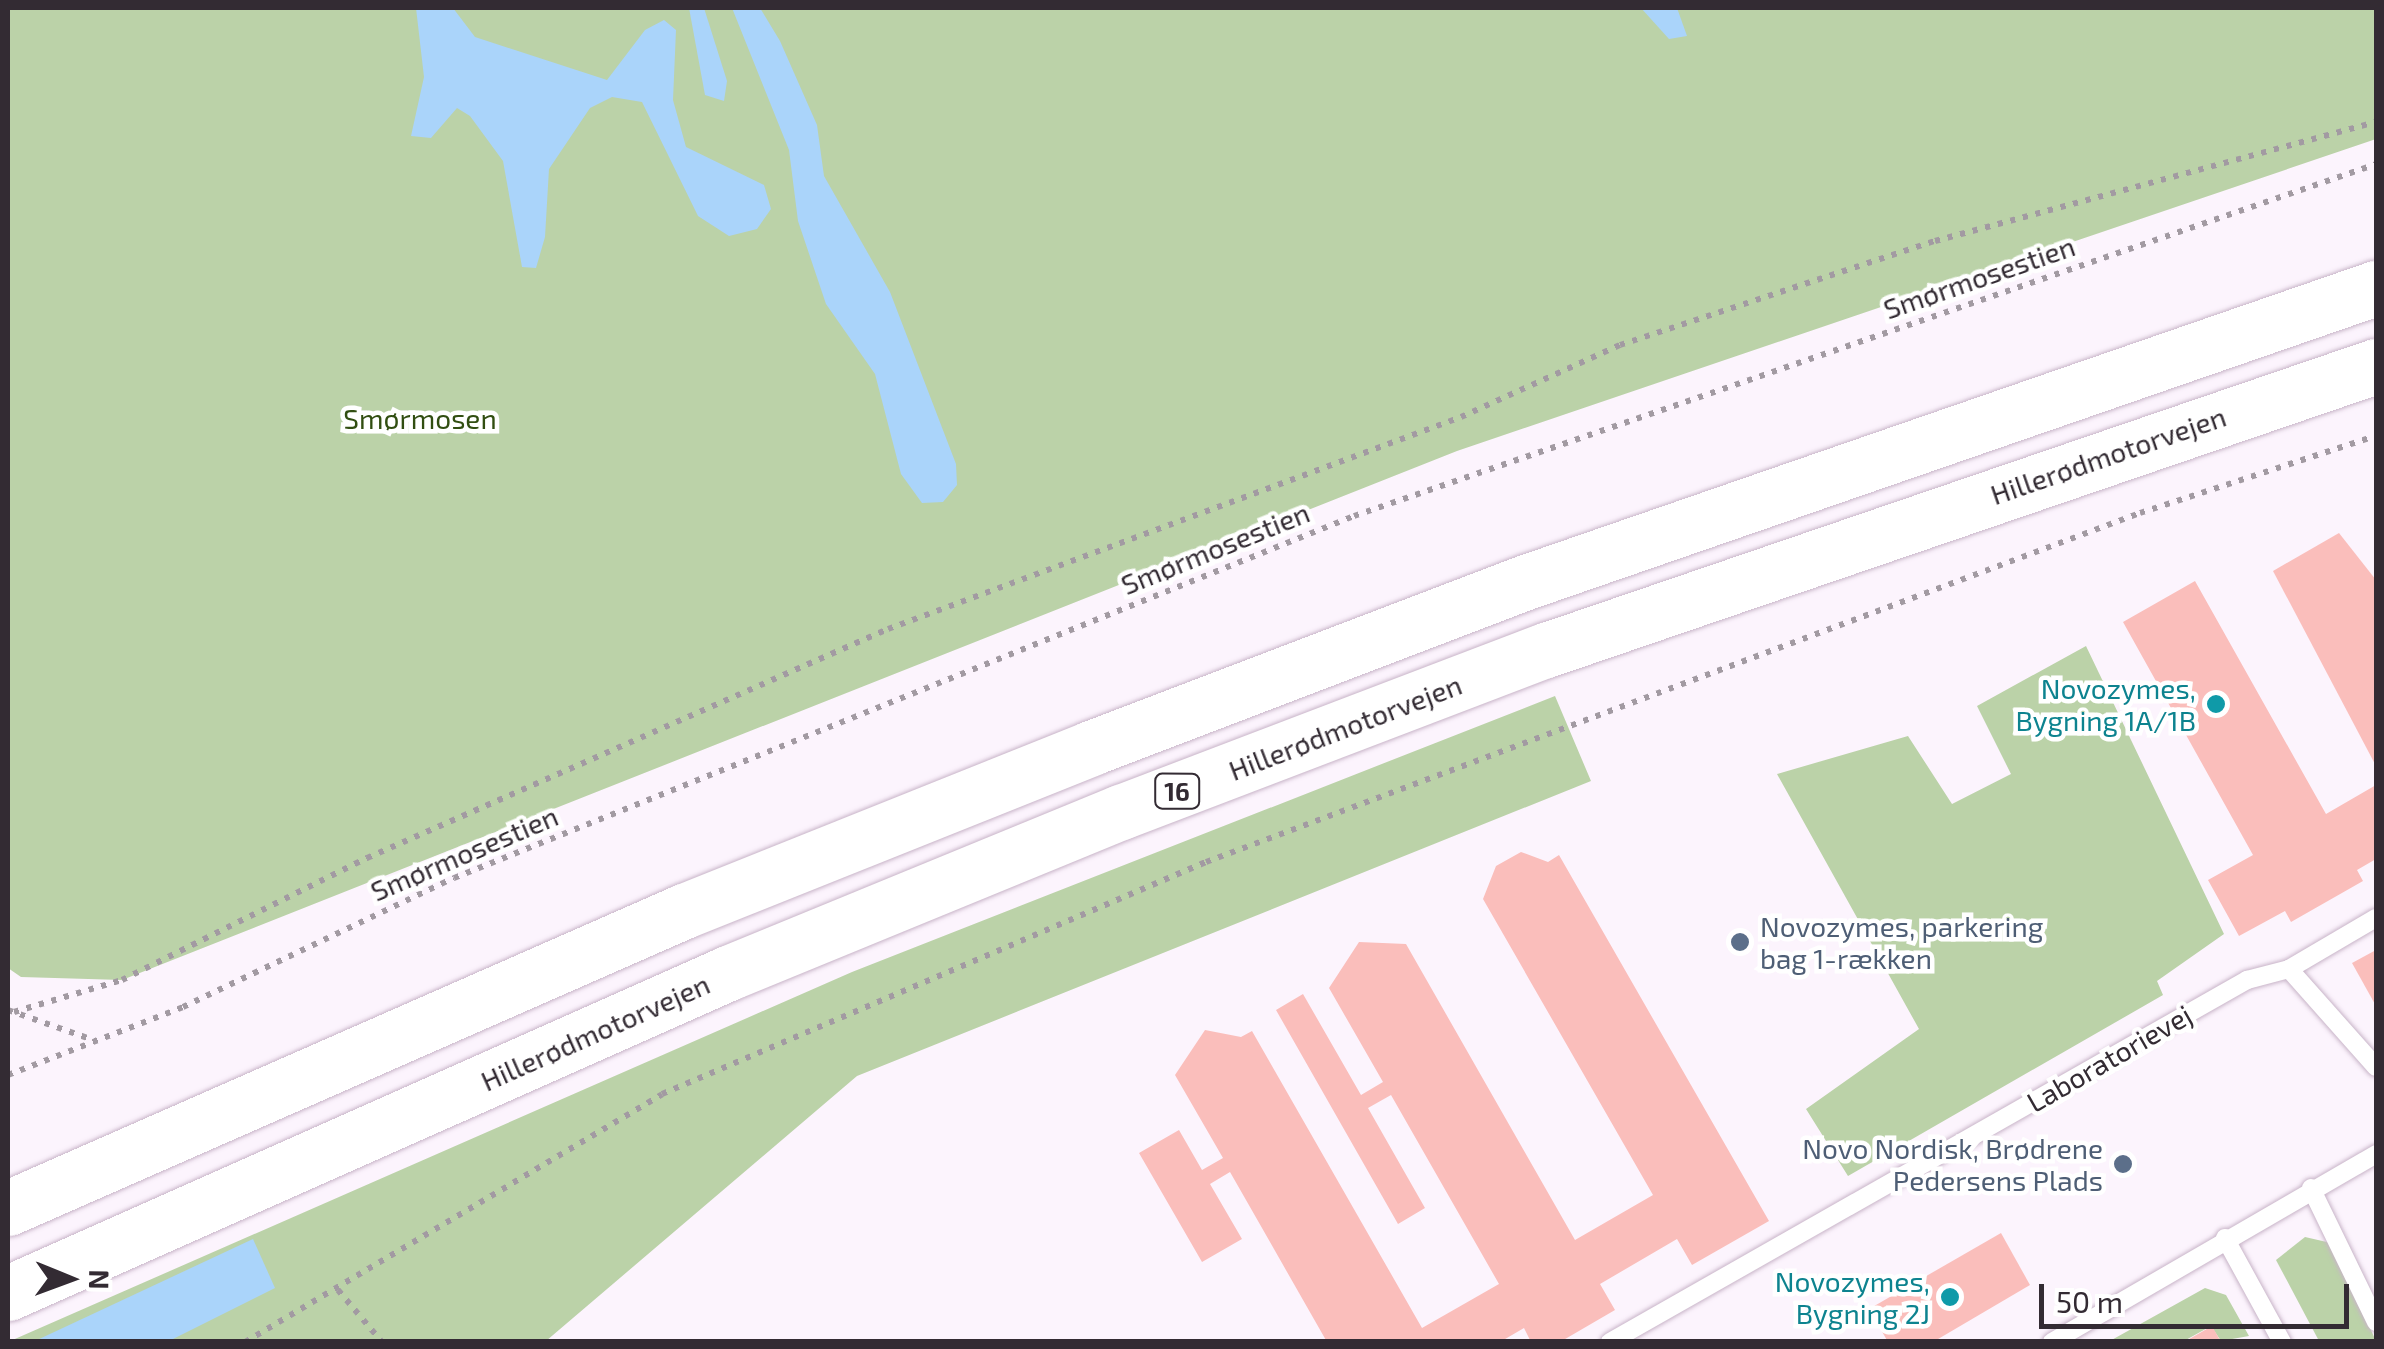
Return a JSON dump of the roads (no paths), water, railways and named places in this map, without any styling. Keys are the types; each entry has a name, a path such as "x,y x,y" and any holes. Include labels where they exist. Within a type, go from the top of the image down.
{"highway":[{"path":"8,1208 684,911 1091,748 1523,583 2376,288"},
{"name":"Hillerødmotorvejen","path":"8,1293 728,974 1139,805 1565,644 2376,366"}],"lane":[{"name":"Laboratorievej","path":"1610,1342 2247,980 2289,969 2376,918"},
{"path":"2289,969 2376,1067"},
{"path":"2052,1342 2311,1188 2376,1154"},
{"path":"2311,1188 2376,1322"},
{"path":"2225,1238 2282,1342"}],"water":[{"path":"416,8 453,8 475,37 607,80 645,30 664,20 676,30 673,100 686,147 764,185 771,209 757,229 729,236 698,216 642,102 612,97 590,108 549,169 545,237 536,268 522,267 503,161 470,116 457,108 431,138 411,136 424,77"},
{"path":"689,8 704,8 727,81 724,101 705,95"},
{"path":"732,8 760,8 780,41 817,125 824,176 890,292 956,464 957,485 943,502 922,503 901,474 875,374 826,304 798,221 789,150"},
{"path":"1641,8 1677,8 1687,36 1669,39"},
{"path":"253,1239 275,1288 169,1341 35,1341"}],"place":[{"name":"Novozymes, Bygning 1A/1B","path":"2216,704"},
{"name":"Novozymes, parkering bag 1-rækken","path":"1740,942"},
{"name":"Novo Nordisk, Brødrene Pedersens Plads","path":"2123,1164"},
{"name":"Novozymes, Bygning 2J","path":"1950,1297"}],"park label":[{"name":"Smørmosen","path":"420,418"}]}
